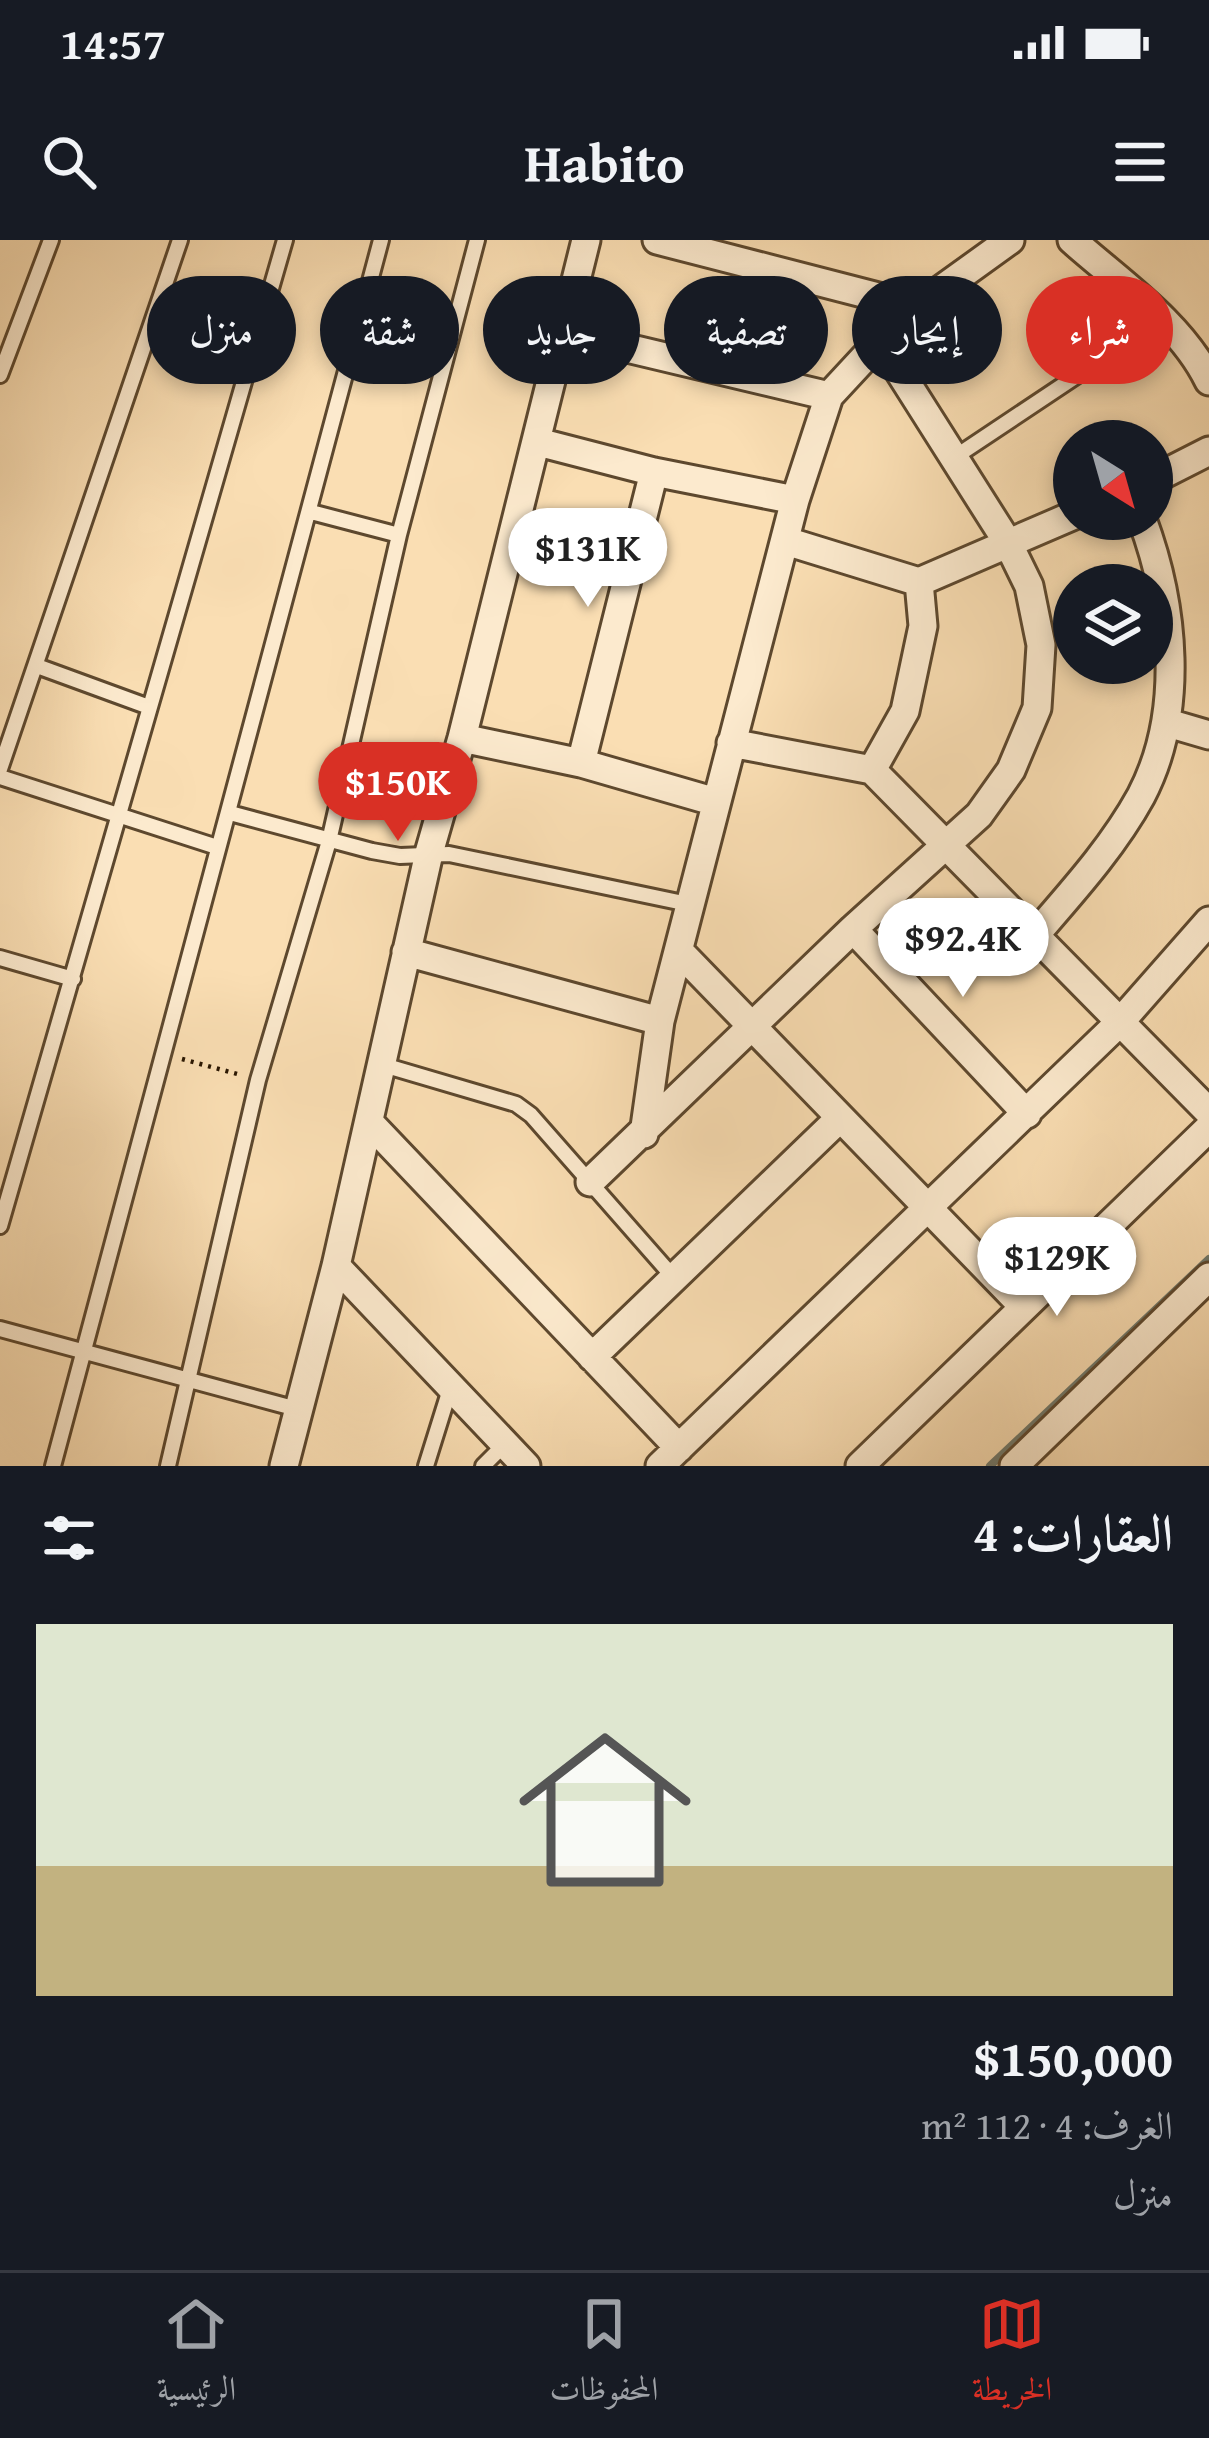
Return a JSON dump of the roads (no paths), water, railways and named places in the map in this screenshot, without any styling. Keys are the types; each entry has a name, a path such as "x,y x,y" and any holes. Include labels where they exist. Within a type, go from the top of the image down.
{"street":[{"path":"577,276 586,240"},
{"path":"657,240 852,290"},
{"path":"960,276 1010,240"},
{"path":"1072,240 1113,276"},
{"path":"1173,332 1209,381"},
{"path":"640,351 829,396"},
{"path":"644,1134 660,1021 795,500 829,396 852,371"},
{"path":"284,1466 337,1266 429,853 552,384"},
{"path":"590,1182 979,815 1012,770 1037,708 1041,645 1029,586 1008,542 907,384"},
{"path":"538,442 795,500"},
{"path":"1173,469 1209,451"},
{"path":"581,763 655,472"},
{"path":"786,541 919,582 1053,524"},
{"path":"1035,934 1097,862 1142,794 1168,723 1169,640 1150,540"},
{"path":"872,770 905,711 923,626 919,582"},
{"path":"1168,723 1209,735"},
{"path":"462,738 581,763 716,802"},
{"path":"731,742 872,770 950,844 1209,1112"},
{"path":"369,1122 592,1357 669,1457 1121,1021 1162,980 1209,921"},
{"path":"853,929 1027,1114"},
{"path":"679,950 1024,1307"},
{"path":"406,952 660,1021"},
{"path":"592,1357 840,1118"},
{"path":"860,1466 1209,1128"},
{"path":"337,1266 526,1466"},
{"path":"1015,1466 1209,1277"}],"lane":[{"path":"0,375 51,240"},
{"path":"180,240 0,773 217,847"},
{"path":"0,1226 285,240"},
{"path":"53,1466 381,240"},
{"path":"168,1466 258,1080 329,841 399,536 477,240"},
{"path":"952,459 1064,384"},
{"path":"311,512 399,536"},
{"path":"38,666 149,707"},
{"path":"230,813 400,856 429,853 693,905"},
{"path":"0,958 73,979"},
{"path":"380,1064 516,1104 549,1132 675,1279"},
{"path":"0,1329 297,1409"},
{"path":"426,1466 451,1386"},
{"path":"483,1466 506,1444"}],"waterway":[{"path":"990,1466 1209,1259"}]}
